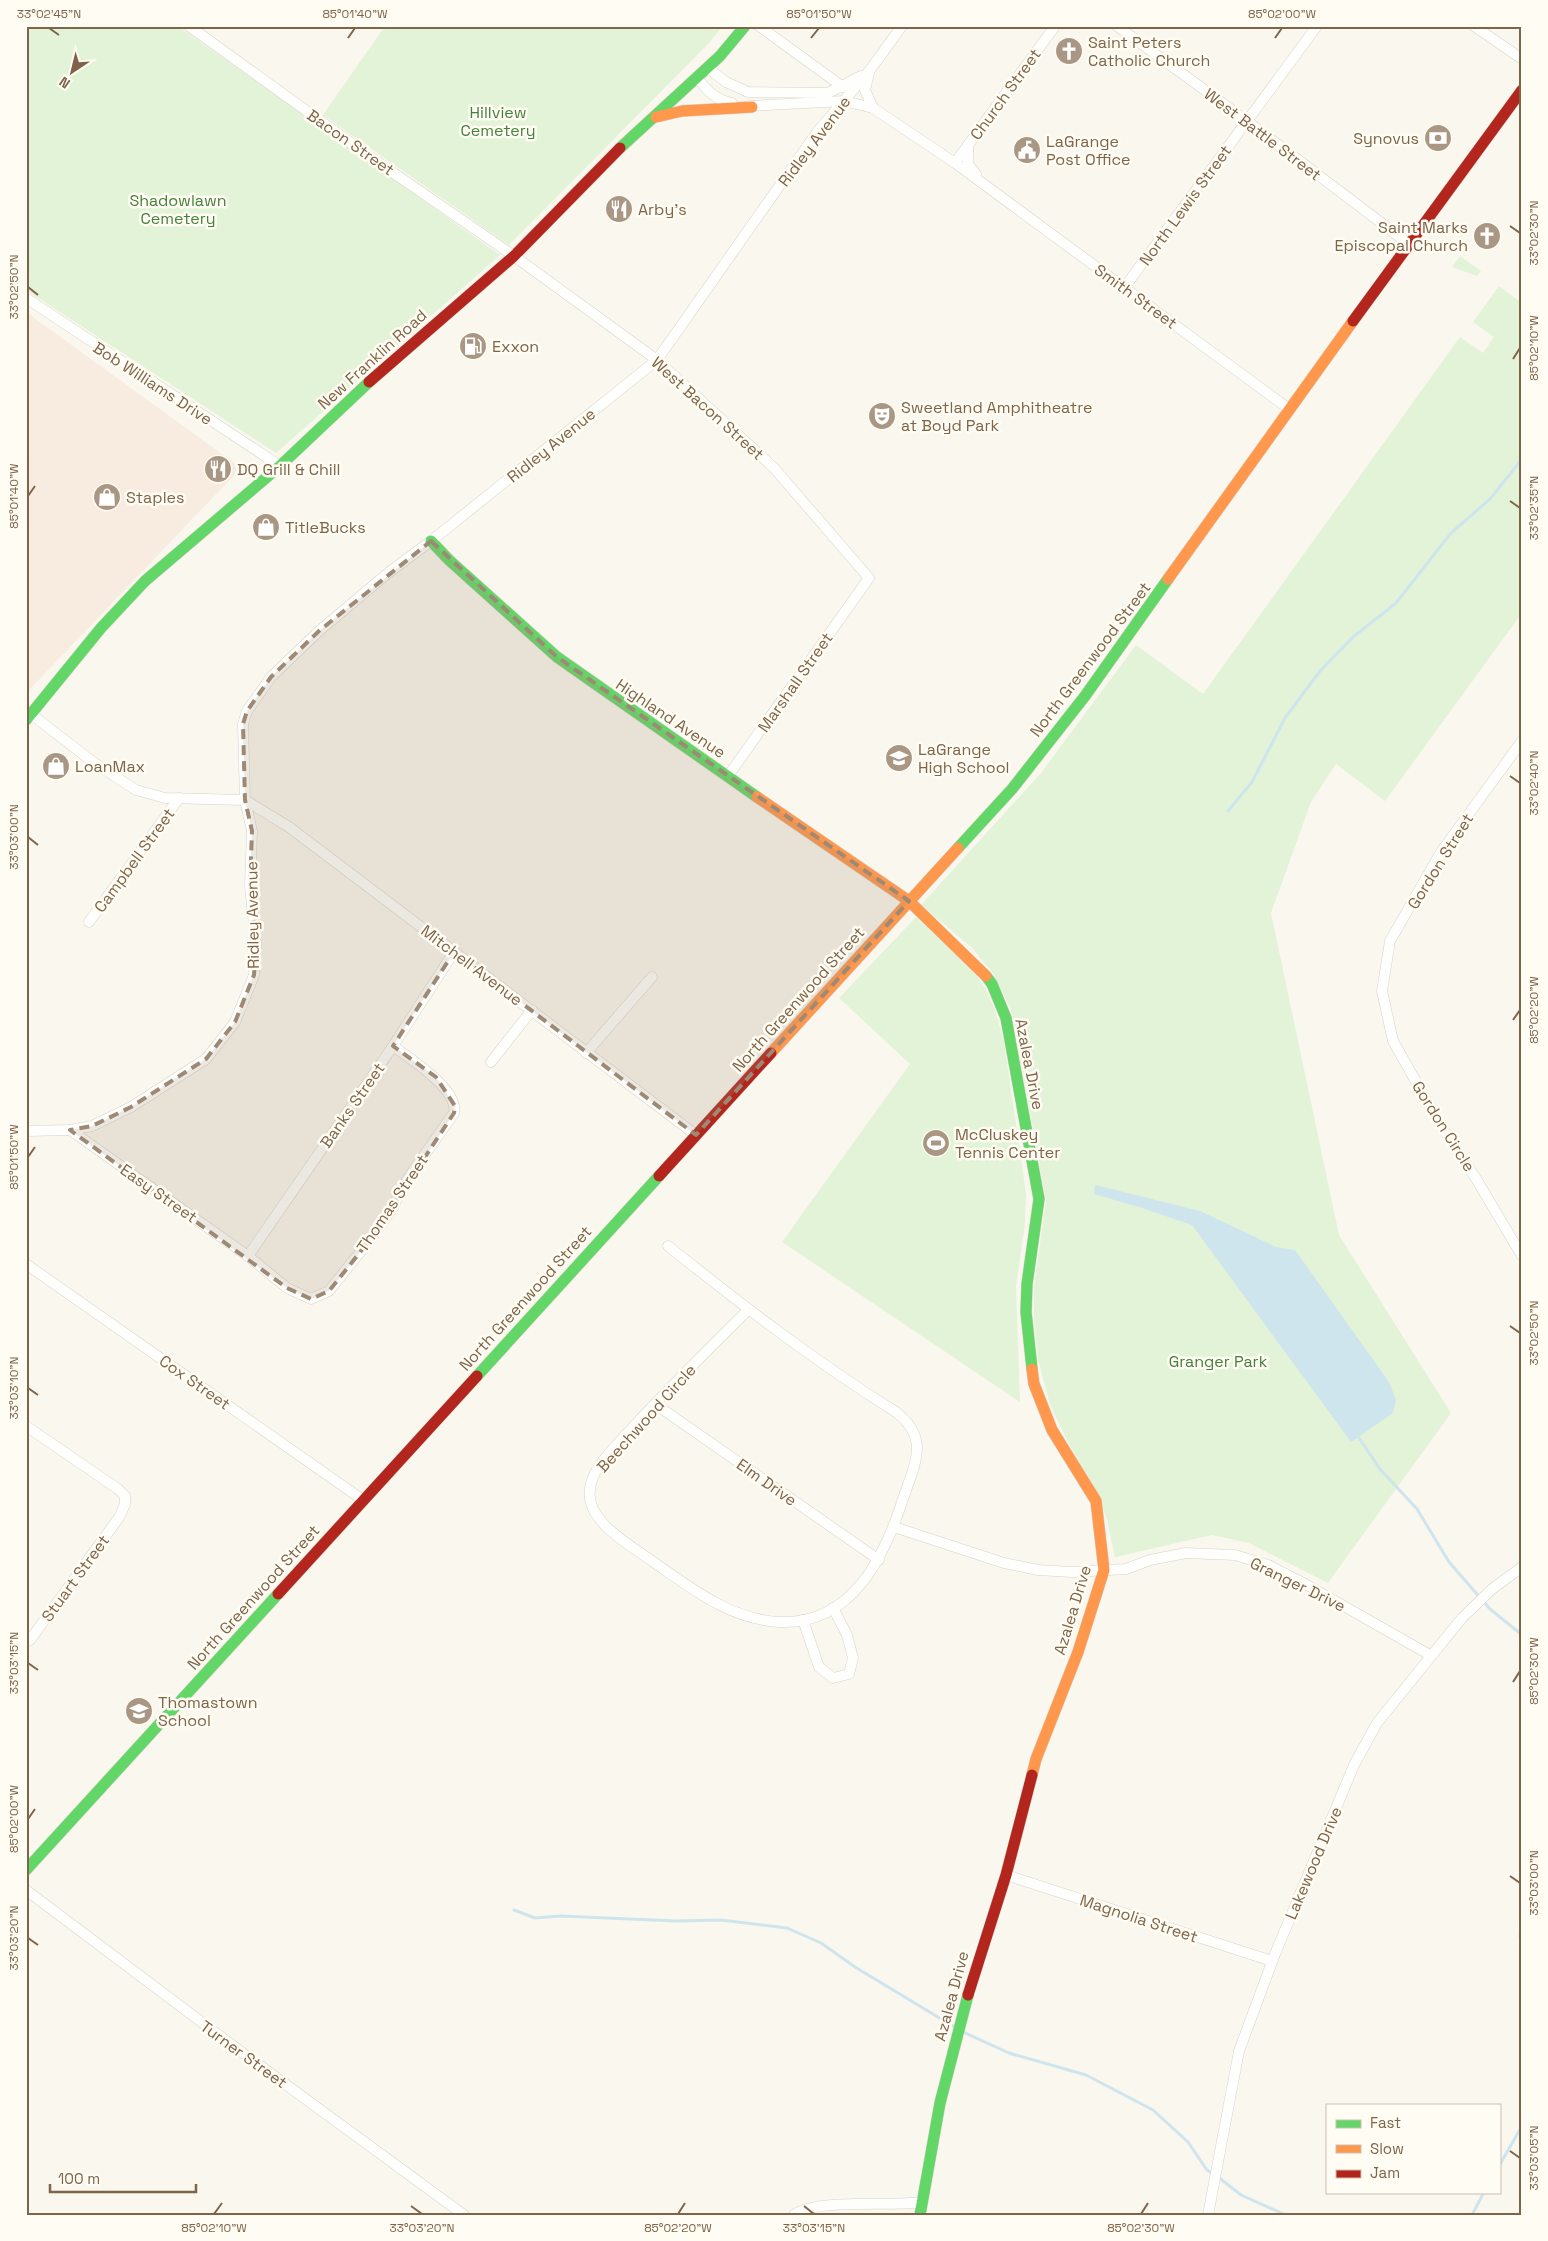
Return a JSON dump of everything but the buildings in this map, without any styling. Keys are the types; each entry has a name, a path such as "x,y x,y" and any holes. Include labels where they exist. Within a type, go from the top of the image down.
{"main road":[{"name":"New Franklin Road","path":"28,718 100,628 145,581 280,466 394,359 514,256 599,167 708,68 744,26"},
{"name":"North Greenwood Street","path":"26,1870 1012,789 1085,696 1289,409 1522,90"},
{"path":"653,117 682,111 752,107"},
{"name":"Highland Avenue","path":"431,541 449,560 557,657 622,704 909,901"},
{"name":"Azalea Drive","path":"909,901 981,969 992,984 1006,1018 1039,1199 1027,1284 1026,1312 1034,1384 1052,1430 1096,1501 1104,1570 1078,1652 1036,1759 1006,1875 974,1971 940,2103 920,2215"}],"street":[{"name":"Bacon Street","path":"189,26 369,156 514,256"},
{"path":"759,26 843,87"},
{"name":"Ridley Avenue","path":"26,1131 70,1130 92,1126 131,1107 206,1059 235,1022 254,975 256,944 250,886 252,831 246,800 243,724 247,711 255,697 271,677 319,631 388,573 431,541 657,360 818,131 870,70 902,26"},
{"name":"Church Street","path":"955,163 1055,26"},
{"name":"West Battle Street","path":"1117,26 1247,121 1409,244"},
{"name":"North Lewis Street","path":"1124,288 1317,26"},
{"path":"1474,26 1522,59"},
{"name":"Ridley Avenue","path":"708,68 726,82 748,92 767,93 828,93 843,87 870,70"},
{"name":"Ridley Avenue","path":"870,70 865,90 873,108"},
{"name":"Smith Street","path":"697,78 712,95 722,102 752,107 844,101 873,108 983,183 1289,409"},
{"name":"Smith Street","path":"968,144 968,164 983,183"},
{"name":"West Bacon Street","path":"514,256 657,360 774,468 869,578 861,588"},
{"name":"Bob Williams Drive","path":"26,298 280,466"},
{"name":"Marshall Street","path":"728,776 861,588"},
{"path":"28,718 125,785 157,796 246,800"},
{"name":"Gordon Street","path":"1382,991 1390,941 1441,852 1522,741"},
{"name":"Campbell Street","path":"89,922 179,798"},
{"name":"Mitchell Avenue","path":"246,800 290,828 696,1135"},
{"name":"Banks Street","path":"248,1256 454,952"},
{"path":"586,1053 652,977"},
{"name":"Gordon Circle","path":"1382,991 1393,1041 1440,1124 1475,1177 1522,1256"},
{"path":"491,1062 532,1010"},
{"name":"Thomas Street","path":"248,1256 287,1288 311,1299 328,1291 384,1221 394,1206 400,1191 436,1137 451,1119 455,1110 455,1106 436,1077 392,1046"},
{"name":"Easy Street","path":"70,1130 248,1256"},
{"name":"Beechwood Circle","path":"668,1246 748,1310 817,1360 896,1412 910,1427 916,1440 917,1460 894,1527 879,1560 854,1592 833,1608 803,1620 768,1621 745,1616 723,1607 685,1585 627,1543 596,1515 590,1496 594,1475 608,1456 655,1404 748,1310"},
{"name":"Cox Street","path":"26,1264 363,1500"},
{"name":"Elm Drive","path":"655,1404 879,1560"},
{"name":"Stuart Street","path":"26,1426 118,1489 125,1496 125,1504 120,1516 28,1640"},
{"name":"Granger Drive","path":"894,1527 1004,1563 1038,1570 1072,1572 1126,1569 1150,1560 1186,1554 1235,1555 1268,1565 1430,1655"},
{"name":"Lakewood Drive","path":"1208,2215 1239,2051 1272,1961 1354,1765 1376,1723 1430,1655 1462,1618 1492,1589 1522,1567"},
{"path":"803,1620 819,1666 833,1678 849,1674 853,1658 847,1635 833,1608"},
{"name":"Magnolia Street","path":"1006,1875 1272,1961"},
{"name":"Turner Street","path":"26,1890 236,2048 464,2215"},
{"path":"794,2215 802,2209 818,2207 904,2205 922,2202"}],"highlighted area":[{"path":"431,541 557,657 909,901 696,1135 454,952 393,1046 436,1077 455,1106 454,1113 373,1236 329,1291 311,1299 287,1288 70,1130 92,1126 131,1107 206,1059 235,1022 254,975 256,944 250,886 252,831 245,800 243,724 247,711 271,677 319,631"}],"shaded area":[{"path":"26,312 241,468 27,692 26,691"}],"green space":[{"name":"Shadowlawn Cemetery","path":"26,26 178,26 500,255 276,453 26,290"},
{"name":"Hillview Cemetery","path":"385,26 723,26 709,43 509,245 323,115"},
{"path":"1460,256 1481,271 1477,276 1452,267"},
{"name":"Granger Park","path":"1499,286 1519,301 1522,297 1522,613 1385,801 1336,764 1311,802 1271,913 1339,1235 1451,1413 1328,1583 1249,1543 1212,1535 1115,1557 1107,1520 1097,1492 1069,1444 1050,1405 1038,1359 1034,1321 1034,1287 1046,1201 1011,1009 992,972 971,947 921,905 1041,773 1136,645 1203,694 1460,337 1483,353 1494,337 1473,322"},
{"name":"McCluskey Tennis Center","path":"916,917 974,972 985,988 995,1010 1004,1042 1026,1193 1025,1224 1016,1286 1020,1402 782,1242 910,1064 839,998"}],"water":[{"path":"1095,1185 1200,1211 1276,1247 1295,1250 1389,1382 1396,1400 1393,1413 1351,1442 1192,1225 1094,1194"}],"waterway":[{"path":"1228,811 1252,782 1285,718 1320,671 1353,637 1396,603 1451,533 1490,499 1522,459"},
{"path":"1357,1435 1380,1469 1417,1509 1449,1562 1490,1609 1522,1635"},
{"path":"514,1910 535,1918 560,1916 676,1921 721,1920 787,1928 821,1943 855,1967 956,2028"},
{"path":"1522,1917 1520,1936 1522,1946"},
{"path":"963,2032 1009,2053 1086,2075 1153,2110 1188,2142 1207,2170 1213,2174"},
{"path":"1500,2164 1522,2126"},
{"path":"1218,2177 1241,2195 1286,2215"},
{"path":"1472,2215 1483,2194"}],"traffic: fast":[{"path":"620,148 720,56 745,26"},
{"path":"26,720 101,628 145,581 280,466 369,382"},
{"path":"431,541 449,560 557,657 757,797"},
{"path":"958,848 1012,789 1085,696 1168,579"},
{"path":"986,976 992,984 1006,1018 1039,1199 1027,1284 1026,1312 1032,1369"},
{"path":"477,1376 659,1176"},
{"path":"26,1870 278,1594"},
{"path":"920,2215 940,2103 968,1995"}],"traffic: slow":[{"path":"656,117 682,111 752,107"},
{"path":"1168,579 1353,321"},
{"path":"757,797 909,901 986,976"},
{"path":"771,1053 958,848"},
{"path":"1032,1369 1034,1384 1052,1430 1096,1501 1104,1570 1078,1652 1036,1759 1032,1775"}],"traffic: jam":[{"path":"1353,321 1522,90"},
{"path":"369,382 514,256 620,148"},
{"path":"659,1176 771,1053"},
{"path":"278,1594 477,1376"},
{"path":"968,1995 1006,1875 1032,1775"}],"place":[{"name":"Saint Peters Catholic Church","path":"1069,51"},
{"name":"Synovus","path":"1438,138"},
{"name":"LaGrange Post Office","path":"1027,150"},
{"name":"Arby's","path":"619,209"},
{"name":"Saint Marks Episcopal Church","path":"1487,236"},
{"name":"Exxon","path":"473,346"},
{"name":"Sweetland Amphitheatre at Boyd Park","path":"882,416"},
{"name":"DQ Grill & Chill","path":"218,469"},
{"name":"Staples","path":"107,497"},
{"name":"TitleBucks","path":"266,527"},
{"name":"LaGrange High School","path":"899,758"},
{"name":"LoanMax","path":"56,766"},
{"name":"McCluskey Tennis Center","path":"936,1143"},
{"name":"Thomastown School","path":"139,1711"}]}
